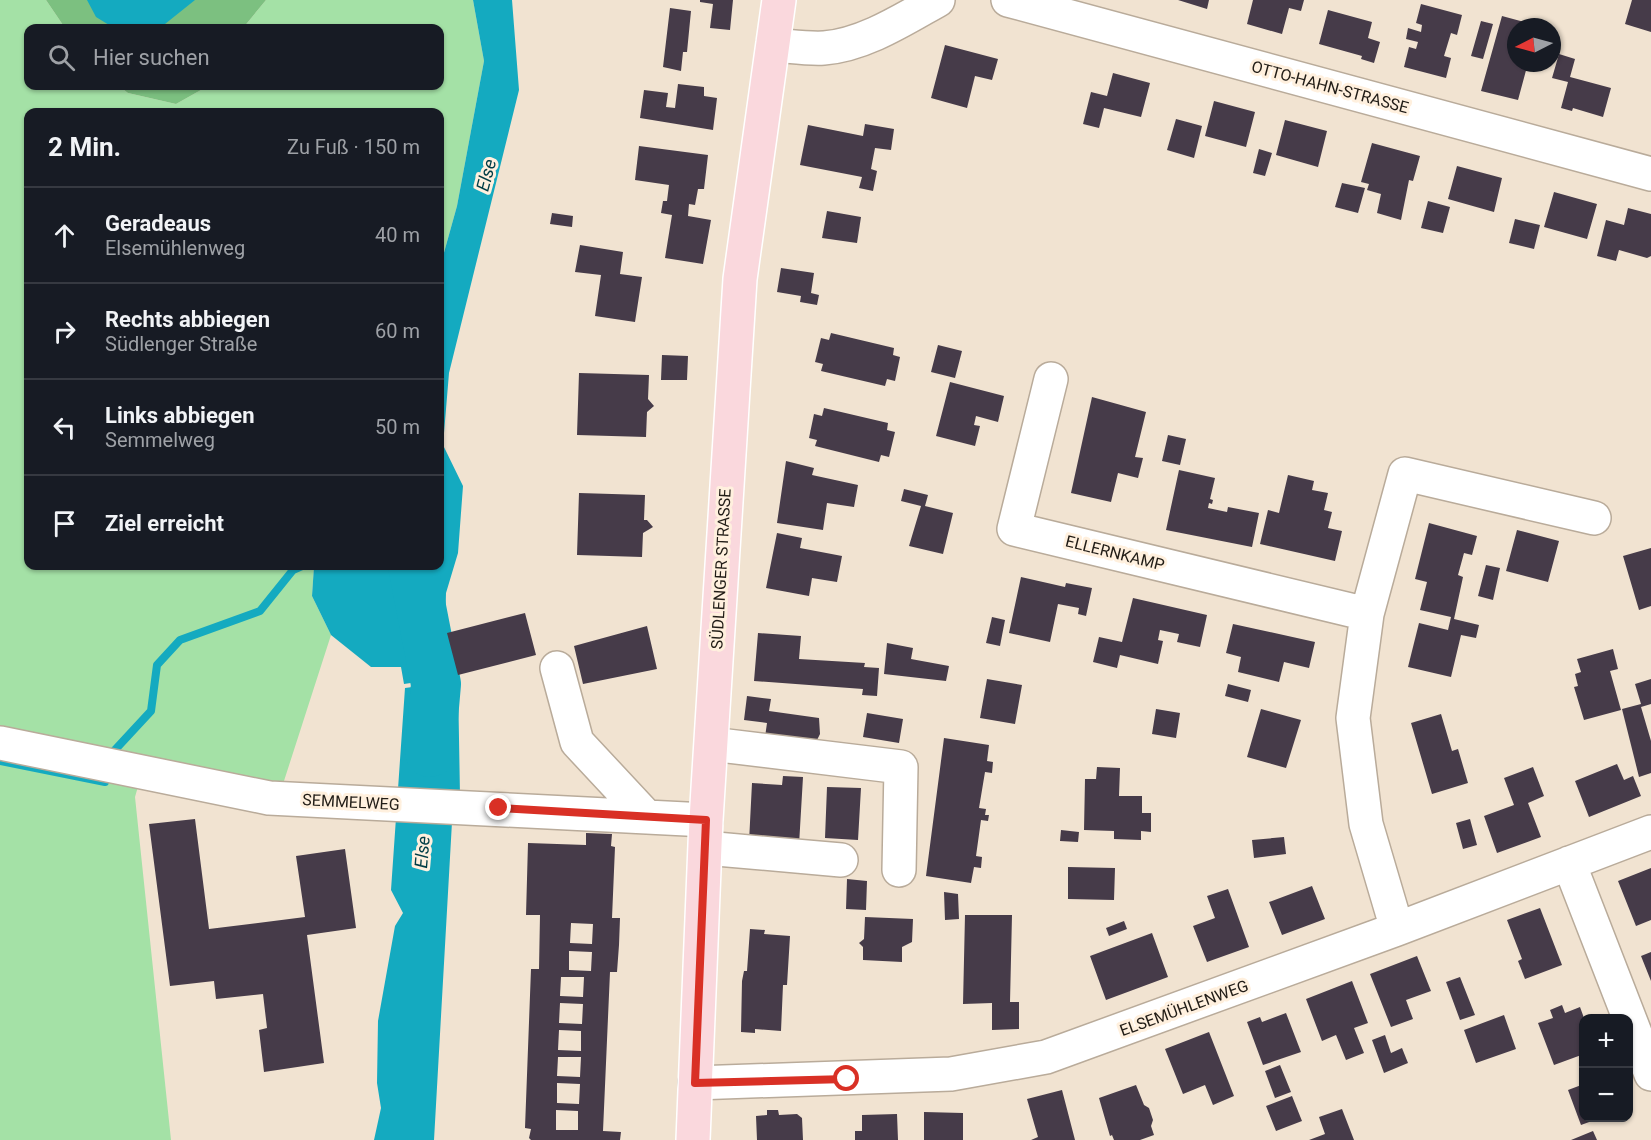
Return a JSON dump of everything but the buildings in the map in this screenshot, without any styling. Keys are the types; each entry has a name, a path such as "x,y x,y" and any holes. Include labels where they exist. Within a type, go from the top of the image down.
{"main road":[{"name":"SÜDLENGER STRASSE","path":"693,1140 706,834 740,279 779,0"}],"street":[{"path":"773,45 824,48 849,43 899,22 938,0"},
{"name":"OTTO-HAHN-STRASSE","path":"1008,0 1651,174"},
{"name":"ELLERNKAMP","path":"1051,379 1014,529 1367,614"},
{"path":"1397,929 1366,824 1353,718 1367,614 1405,474 1594,518"},
{"path":"557,668 577,742 646,816"},
{"name":"SEMMELWEG","path":"0,743 269,798 646,816 706,834 841,860"},
{"path":"711,744 900,767 898,870"},
{"name":"ELSEMÜHLENWEG","path":"695,1083 951,1074 1035,1059 1081,1046 1651,832"},
{"path":"1569,862 1651,1074"}],"green space":[{"path":"0,0 46,0 62,24 24,24 24,90 124,90 128,93 176,104 201,90 444,90 444,24 246,24 266,0 473,0 484,61 457,206 444,253 444,108 24,108 24,570 314,570 312,596 331,635 283,784 147,760 0,729"},
{"path":"46,0 266,0 246,24 62,24"},
{"path":"124,90 201,90 176,104 128,93"},
{"path":"0,752 139,783 135,797 171,1140 0,1140"}],"water":[{"path":"87,0 195,0 165,24 107,24 96,17"},
{"path":"473,0 512,0 519,90 449,373 444,433 444,253 457,206 484,61"},
{"path":"444,447 463,486 458,553 446,593 445,630 457,676 404,684 401,667 371,667 331,635 312,596 314,570 444,570"},
{"path":"458,681 460,796 452,822 434,1140 374,1140 381,1108 377,1083 378,1021 395,926 403,913 391,890 405,688"}],"waterway":[{"path":"113,752 151,711 157,665 180,640 260,611 293,570"},
{"name":"Else","path":"414,570 436,684 430,752"},
{"path":"0,761 105,782"}],"route":[{"path":"499,808 706,820 695,1083 847,1079"}]}
